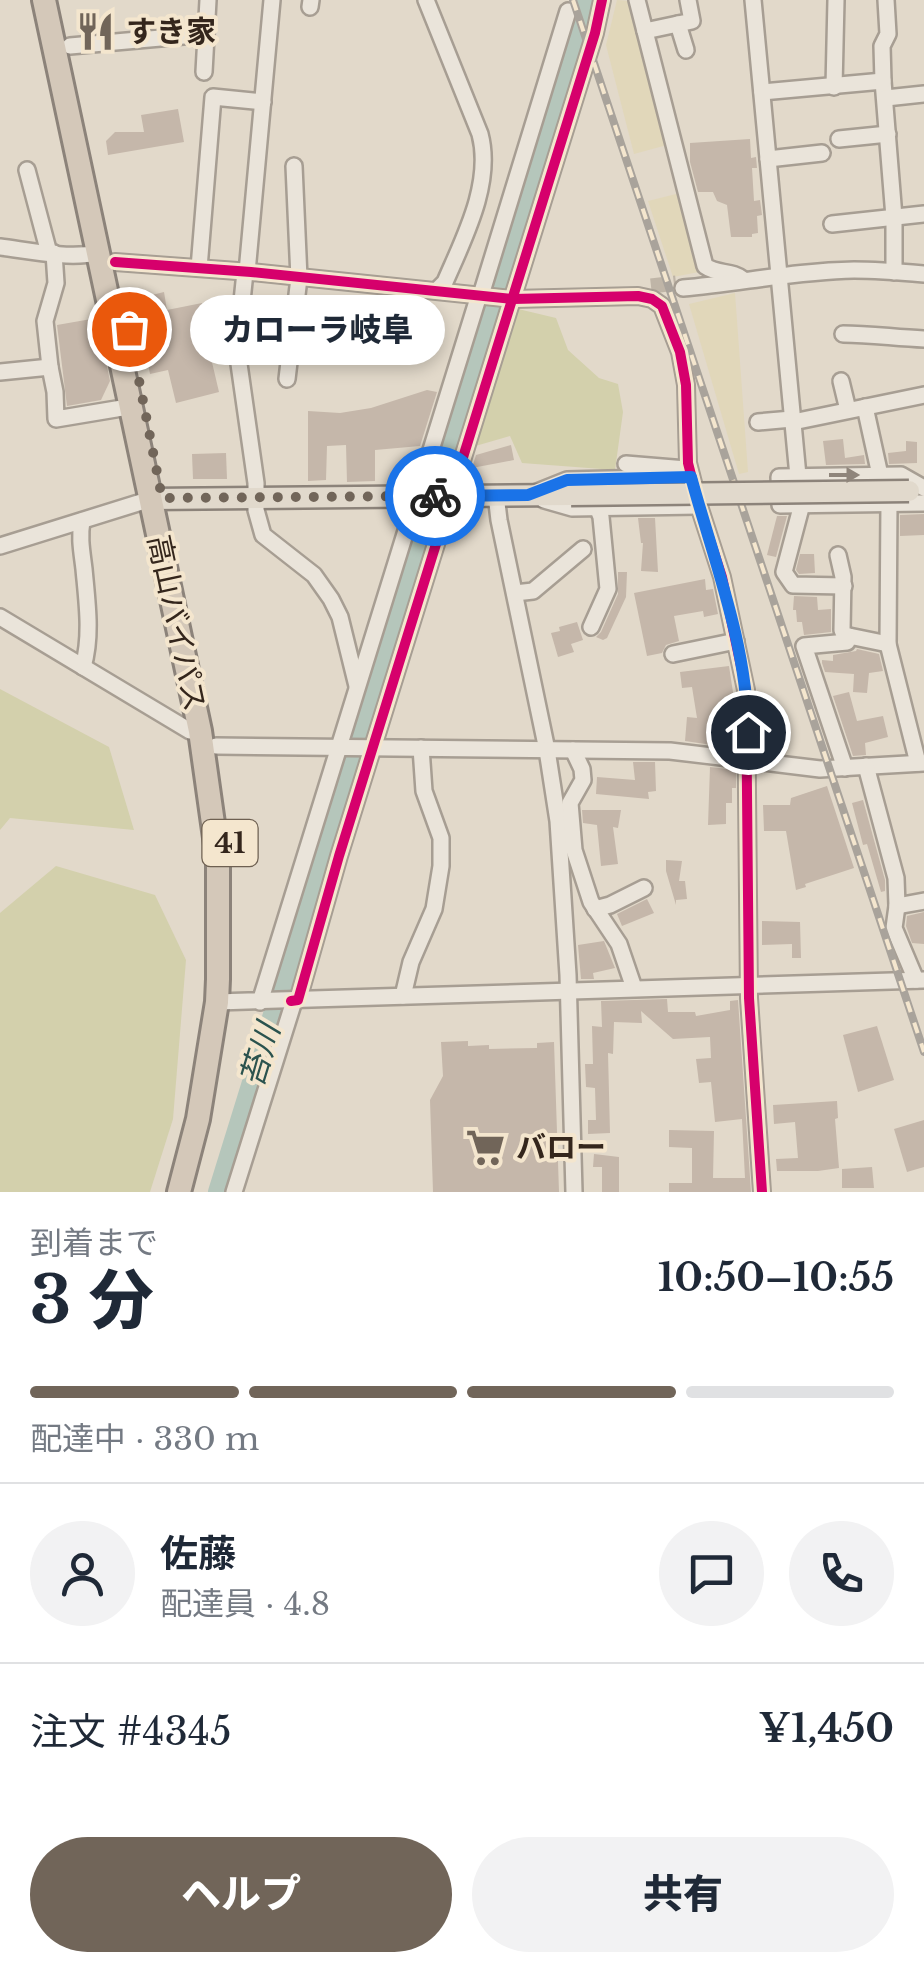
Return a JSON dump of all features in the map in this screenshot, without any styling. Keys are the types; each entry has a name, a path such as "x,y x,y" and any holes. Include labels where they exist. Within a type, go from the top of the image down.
{"highway":[{"name":"高山バイパス","path":"44,0 107,257"},
{"name":"高山バイパス","path":"60,0 107,257 208,738 218,858 223,1002 210,1126 192,1192"},
{"name":"高山バイパス","path":"179,1192 223,1002"}],"main road":[{"path":"157,498 920,493"}],"street":[{"path":"204,72 208,0"},
{"path":"272,0 237,350 263,534 314,575 331,599 340,617 357,688"},
{"path":"426,0 480,134 484,155 470,222 438,290"},
{"path":"234,1192 596,34 602,0"},
{"path":"637,0 706,266 742,279"},
{"path":"645,31 692,21 688,0"},
{"path":"753,0 798,476"},
{"path":"834,87 836,0"},
{"path":"886,0 888,34 882,46 894,272"},
{"path":"261,1001 568,12"},
{"path":"678,24 686,50"},
{"path":"70,46 206,34"},
{"path":"762,92 834,87 924,94"},
{"path":"199,268 213,97 262,102"},
{"path":"840,138 888,134"},
{"path":"768,159 822,153"},
{"path":"287,379 298,278 294,166"},
{"path":"27,170 56,284 45,321 56,419 122,408"},
{"path":"832,224 924,214"},
{"path":"0,247 511,298 644,296 662,306 684,369 690,474 722,577 748,703 750,986 762,1192"},
{"path":"680,286 854,270 924,274"},
{"path":"593,297 650,286"},
{"path":"843,334 924,339"},
{"path":"0,372 50,367"},
{"path":"841,381 848,410"},
{"path":"758,422 792,420 924,395"},
{"path":"865,407 880,475"},
{"path":"626,464 690,474"},
{"path":"528,495 567,480 690,474"},
{"path":"901,475 920,493 889,504 780,505 778,477 798,476 901,475"},
{"path":"528,495 572,508 699,506"},
{"path":"496,496 558,820 574,1192"},
{"path":"0,546 157,498"},
{"path":"802,504 784,572 793,586 844,586"},
{"path":"0,617 190,731 208,738 340,747 670,751 804,769 921,763 888,644 889,504"},
{"path":"591,627 608,589 597,508"},
{"path":"82,520 89,646 84,667"},
{"path":"515,594 533,592 583,549"},
{"path":"838,555 844,586 844,635 888,644"},
{"path":"845,768 804,646 847,642 850,636"},
{"path":"673,654 736,642"},
{"path":"403,996 411,962 434,908 441,866 441,838 424,790 421,748"},
{"path":"573,750 583,780 570,804 571,834 579,869 591,902 619,944 634,988"},
{"path":"223,1002 920,980 894,923 896,878 866,766"},
{"path":"596,908 644,888"},
{"path":"897,906 924,901"}],"shaded area":[{"path":"617,0 629,1 667,145 634,154 606,45"},
{"path":"680,193 699,272 673,277 648,201"},
{"path":"735,293 748,472 739,474 689,304"},
{"path":"514,308 556,318 568,350 599,378 618,384 623,412 615,470 522,463 510,436 472,447"},
{"path":"0,689 109,747 134,830 10,818 0,830"},
{"path":"56,866 155,895 186,960 173,1119 150,1192 0,1192 0,913"}],"building":[{"path":"178,109 184,142 108,155 106,141 115,132 144,132 141,115"},
{"path":"750,139 751,158 756,157 757,168 752,168 754,201 760,200 762,215 757,216 758,233 752,237 731,237 727,205 717,201 713,192 698,192 690,162 690,143"},
{"path":"164,292 167,310 202,303 204,313 198,314 203,340 208,338 210,348 218,346 220,355 211,358 219,392 176,403 168,370 150,374 138,315 155,311 152,295"},
{"path":"97,318 110,381 101,400 67,406 57,325"},
{"path":"427,390 437,392 420,446 375,450 375,481 347,482 346,445 327,446 326,480 308,481 308,411 340,413 371,408"},
{"path":"843,439 845,458 864,455 865,464 826,465 823,441"},
{"path":"906,441 917,442 917,463 889,464 888,453 906,451"},
{"path":"511,445 514,460 472,468 476,455"},
{"path":"226,453 227,479 193,479 192,454"},
{"path":"924,514 924,535 900,536 900,515"},
{"path":"777,516 787,516 776,557 767,555"},
{"path":"638,518 655,518 658,572 641,571 643,543"},
{"path":"800,554 814,554 815,573 799,574 796,570"},
{"path":"618,572 627,572 626,597 603,640 596,637 618,594"},
{"path":"705,579 706,590 713,589 718,614 704,617 703,611 674,616 679,641 666,645 662,653 647,656 634,593"},
{"path":"794,596 817,597 818,610 831,609 831,632 804,635 802,622 797,622 793,610"},
{"path":"577,622 583,640 571,644 574,652 558,657 551,633"},
{"path":"857,649 879,654 883,671 869,673 867,693 853,692 854,674 825,672 822,663 833,661 833,655"},
{"path":"729,666 734,699 724,701 727,718 735,718 735,730 720,729 719,746 685,741 687,717 697,718 692,687 682,688 680,672"},
{"path":"849,692 857,721 883,716 888,737 865,743 866,755 853,756 833,696"},
{"path":"633,762 655,762 656,791 648,792 649,799 596,794 597,777 635,780"},
{"path":"710,767 736,770 732,803 726,803 726,824 708,825"},
{"path":"827,786 854,868 796,890 786,831 764,831 763,805 790,805 791,798"},
{"path":"863,800 885,880 885,891 881,892 852,803"},
{"path":"582,810 621,810 618,828 613,827 618,864 601,866 597,825 583,823"},
{"path":"666,860 682,861 679,881 685,881 687,899 676,900 676,905 666,871"},
{"path":"647,899 654,913 622,926 617,914"},
{"path":"924,912 924,944 912,943 907,916"},
{"path":"762,921 800,922 801,958 792,958 792,944 762,945"},
{"path":"604,941 615,968 593,973 594,979 581,979 578,945"},
{"path":"667,999 668,1012 695,1012 696,1016 730,1010 730,1001 738,1000 751,1192 669,1192 669,1183 692,1183 692,1148 669,1147 669,1130 714,1131 713,1178 745,1178 742,1119 715,1122 711,1082 699,1083 696,1059 711,1058 710,1037 673,1039 641,1011 642,1023 614,1022 613,1054 608,1053 610,1133 588,1134 588,1120 596,1120 595,1088 586,1087 585,1064 593,1064 592,1026 602,1027 601,1001"},
{"path":"877,1026 894,1080 858,1092 843,1035"},
{"path":"468,1041 468,1046 489,1045 489,1049 537,1048 537,1043 554,1042 559,1192 433,1192 430,1100 443,1076 441,1042"},
{"path":"837,1101 839,1168 777,1171 776,1159 798,1158 795,1122 774,1124 773,1105"},
{"path":"924,1120 924,1167 907,1172 894,1129"},
{"path":"594,1154 619,1157 619,1192 602,1192 602,1167 593,1167"},
{"path":"872,1167 874,1188 842,1188 842,1169"}],"waterway":[{"name":"苔川","path":"218,1192 584,0"}],"tunnel":[{"path":"651,286 676,283"}],"railway":[{"path":"573,0 924,1052"}],"cycle path":[{"path":"291,1001 298,1000 602,0"},
{"path":"115,262 513,299 638,296 662,306 680,352 686,385 688,463 722,577 746,690 749,998 762,1192"}],"way so far":[{"path":"129,329 162,498 435,496"}],"place":[{"name":"すき家","path":"96,31"},
{"name":"カローラ岐阜","path":"129,329"},
{"name":"バロー","path":"486,1147"}],"route":[{"path":"435,496 528,495 567,480 691,477 722,577 746,690 748,732"}]}
